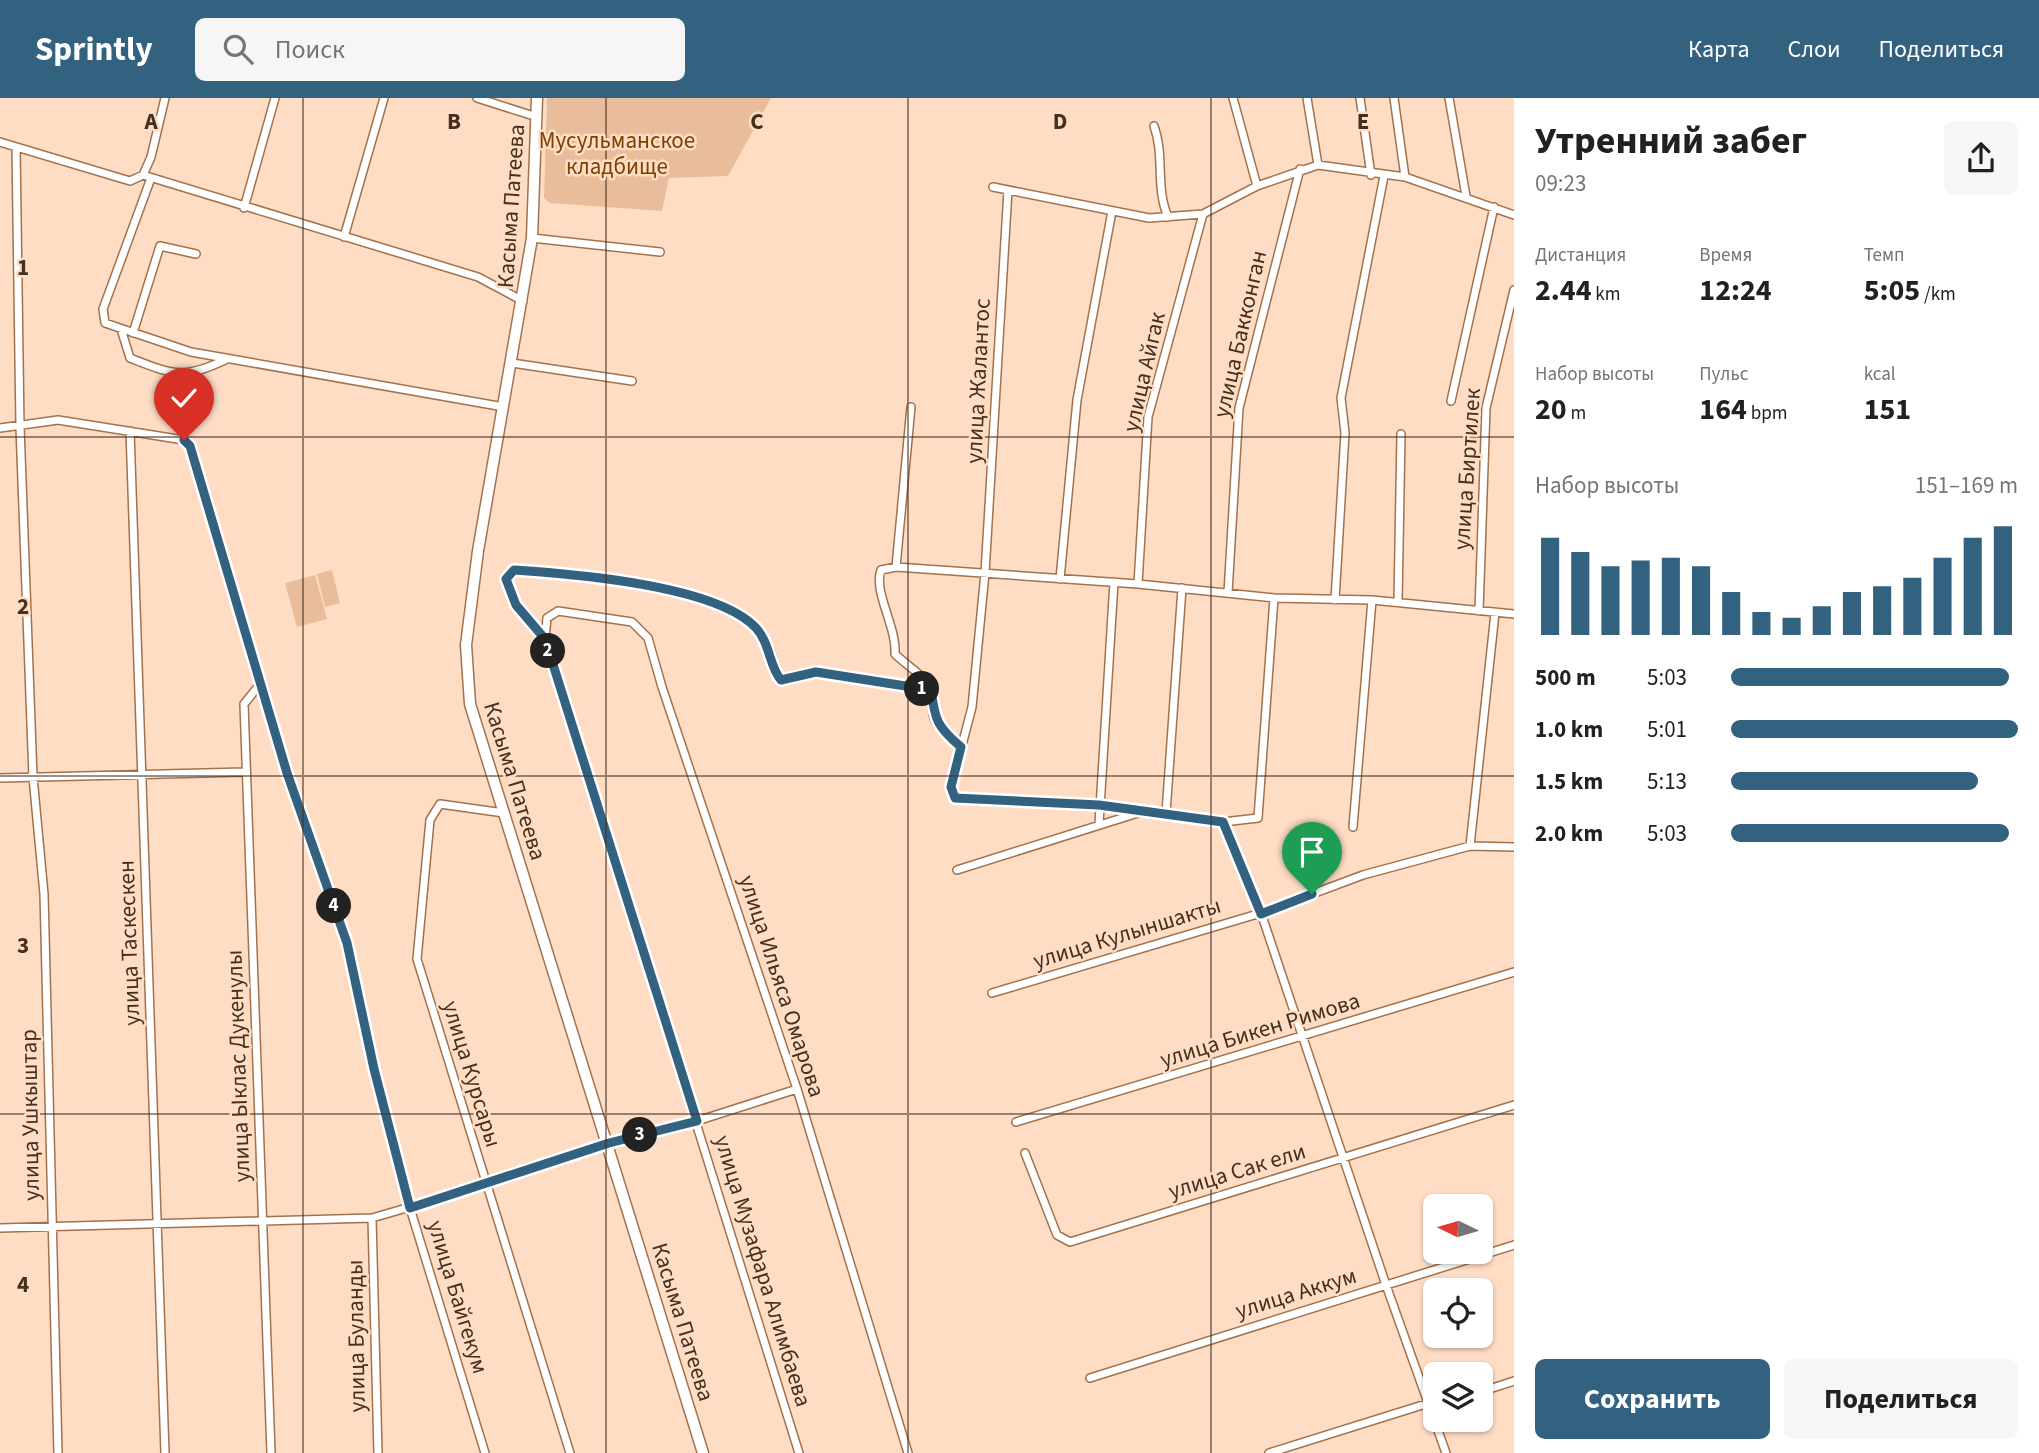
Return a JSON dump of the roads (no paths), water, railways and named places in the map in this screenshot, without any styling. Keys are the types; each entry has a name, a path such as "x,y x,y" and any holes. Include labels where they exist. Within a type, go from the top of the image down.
{"main road":[{"name":"Касыма Патеева","path":"537,98 532,238 478,551 466,645 470,704 609,1143 703,1453"}],"street":[{"path":"165,98 147,176 103,309 105,323 191,352 504,407"},
{"path":"244,208 275,98"},
{"path":"344,237 384,98"},
{"path":"477,98 537,117"},
{"path":"1233,98 1257,186"},
{"path":"1307,98 1318,165"},
{"path":"1360,98 1371,174"},
{"path":"1394,98 1405,177"},
{"path":"1449,98 1466,196"},
{"path":"1154,126 1159,141 1160,200 1168,217"},
{"path":"0,142 130,181 147,176 244,208 478,277 523,301"},
{"name":"улица Ушкыштар","path":"16,147 20,427 33,777 44,894 58,1453"},
{"path":"993,187 1149,218 1168,217 1203,214 1257,186 1318,165 1405,177 1466,196 1514,215"},
{"name":"улица Бакконган","path":"1228,593 1239,408 1300,169"},
{"path":"1335,600 1345,433 1341,398 1384,176"},
{"name":"улица Жалантос","path":"1007,190 985,573 972,707 951,787 955,798 984,797 1099,805"},
{"path":"1451,401 1494,207"},
{"path":"1060,579 1077,400 1112,211"},
{"name":"улица Айгак","path":"1138,584 1149,417 1203,214"},
{"path":"532,238 660,252"},
{"path":"133,333 160,246 196,254"},
{"name":"улица Биртилек","path":"1479,611 1486,408 1514,290"},
{"path":"121,329 130,358 169,373 197,374 228,359"},
{"path":"512,363 632,381"},
{"path":"896,567 911,407"},
{"path":"0,428 58,420 130,431"},
{"name":"улица Байгекум","path":"130,431 184,440 190,446 287,773 347,943 374,1069 410,1208 485,1453"},
{"name":"улица Таскескен","path":"130,431 159,1224 164,1453"},
{"path":"1398,602 1401,434"},
{"path":"961,747 943,732 934,718 931,690 924,678 914,673 895,654 896,638 877,580 881,570 896,567 985,573 1138,584 1274,598 1398,602 1514,614"},
{"path":"545,639 516,605 506,579 509,573 526,571 605,580 715,602 733,609 757,629 770,650 781,680 816,672 931,690"},
{"path":"1099,824 1114,582"},
{"path":"1166,813 1182,588"},
{"path":"1099,805 1138,813 1166,813 1223,822 1258,818 1274,598"},
{"path":"1353,827 1372,600"},
{"name":"улица Ильяса Омарова","path":"547,618 558,611 586,617 614,618 632,622 648,638 797,1089 908,1453"},
{"path":"1470,846 1495,613"},
{"name":"улица Музафара Алимбаева","path":"547,618 545,639 799,1453"},
{"name":"улица Ыклас Дукенулы","path":"261,683 244,704 271,1453"},
{"path":"0,778 245,772"},
{"name":"улица Курсары","path":"504,813 440,804 430,821 417,959 570,1453"},
{"path":"957,870 1138,813"},
{"path":"1223,822 1261,914 1386,1285 1423,1382"},
{"name":"улица Кулыншакты","path":"992,993 1261,914 1363,875 1470,846 1514,847"},
{"name":"улица Бикен Римова","path":"1016,1122 1514,972"},
{"path":"0,1228 372,1218 486,1185 609,1143 697,1121 797,1089"},
{"name":"улица Сак ели","path":"1025,1153 1057,1235 1070,1242 1514,1105"},
{"name":"улица Буланды","path":"372,1218 378,1453"},
{"name":"улица Аккум","path":"1090,1378 1514,1245"},
{"path":"1493,1388 1514,1381"},
{"path":"1269,1453 1423,1409"},
{"path":"1440,1432 1446,1453"}],"park label":[{"name":"Мусульманское кладбище","path":"617,153"}]}
